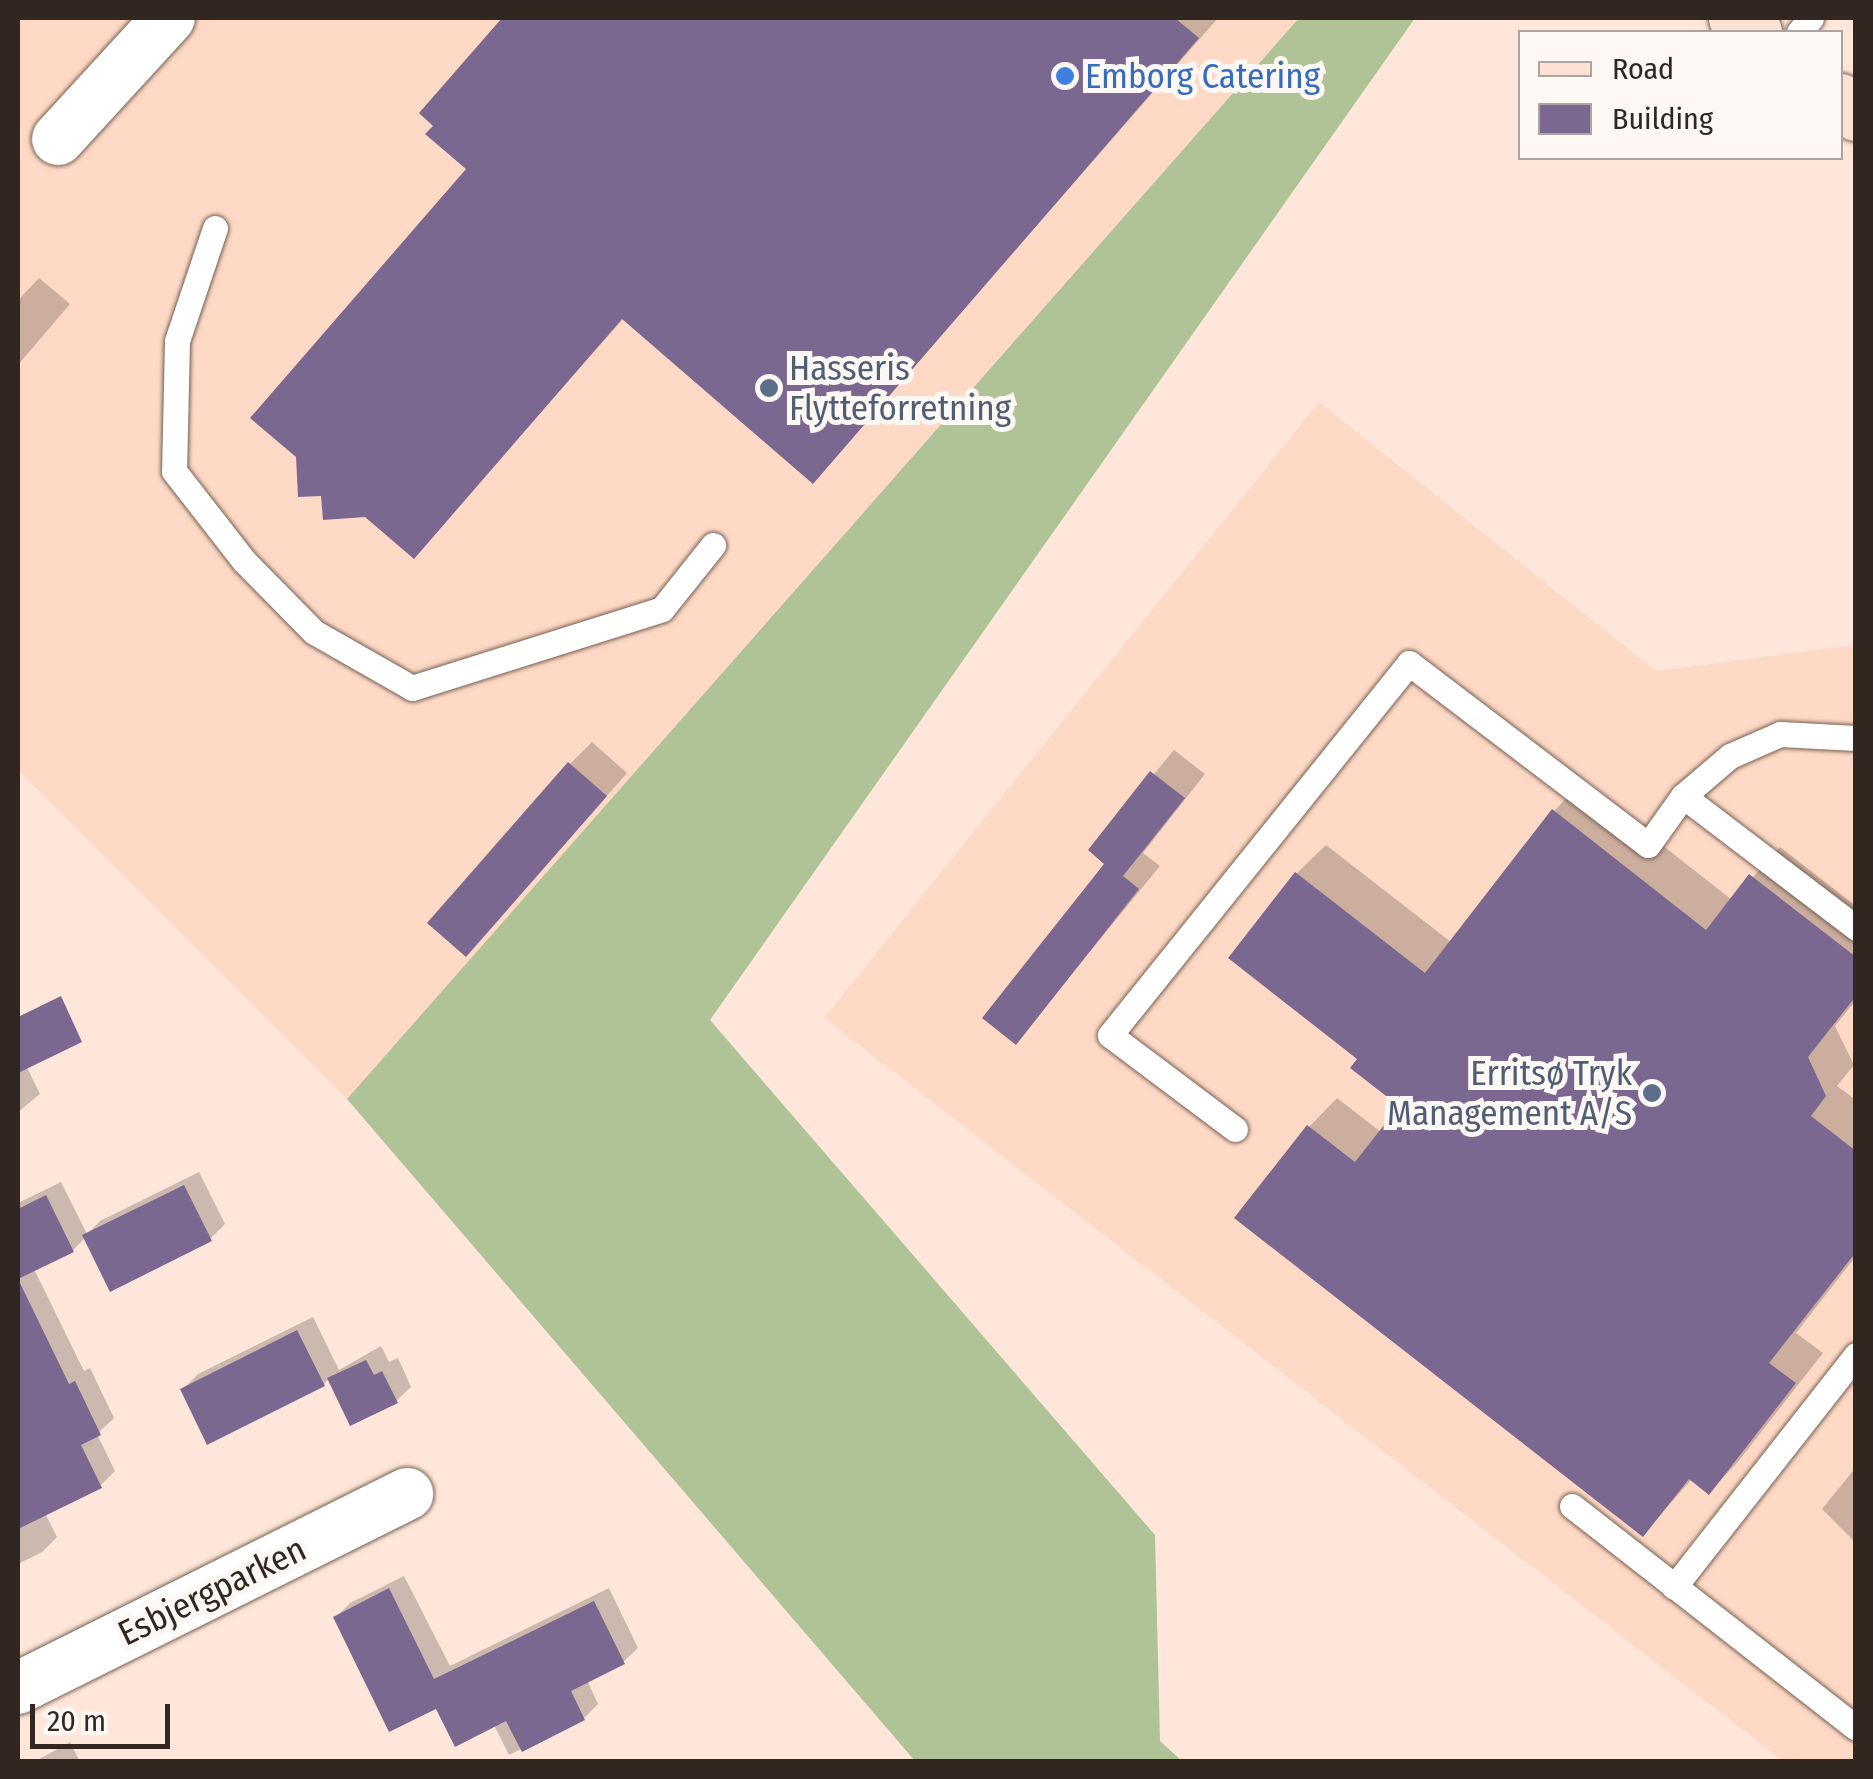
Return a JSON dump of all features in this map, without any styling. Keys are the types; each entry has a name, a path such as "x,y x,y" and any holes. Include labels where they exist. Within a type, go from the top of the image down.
{"street":[{"path":"58,139 169,18"},
{"name":"Esbjergparken","path":"18,1688 407,1494"}],"lane":[{"path":"216,228 177,342 174,471 244,561 314,632 412,688 662,609 713,546"},
{"path":"1235,1130 1110,1035 1410,664 1648,845 1683,796 1730,756 1780,734 1856,738"},
{"path":"1683,796 1856,928"},
{"path":"1674,1587 1856,1354"},
{"path":"1572,1506 1856,1728"}],"shaded area":[{"path":"18,18 1299,18 347,1099 18,770"},
{"path":"1319,402 1656,671 1855,645 1855,1761 1783,1761 824,1018"}],"green space":[{"path":"1299,18 1415,18 710,1020 1155,1535 1160,1741 1182,1761 915,1761 347,1099"}],"building":[{"path":"502,18 1175,18 1199,38 813,484 622,319 414,559 365,517 323,520 321,496 298,497 296,457 250,418 466,169 425,134 433,126 419,113"},
{"path":"568,762 607,796 466,957 427,923"},
{"path":"1150,771 1185,798 1123,876 1139,889 1016,1045 982,1018 1104,864 1088,850"},
{"path":"1552,809 1706,930 1749,874 1856,957 1856,996 1808,1057 1826,1096 1811,1116 1856,1151 1856,1252 1769,1363 1796,1383 1709,1495 1689,1479 1643,1537 1234,1218 1307,1125 1355,1162 1399,1106 1350,1068 1357,1059 1228,958 1295,872 1425,973"},
{"path":"61,996 82,1042 18,1073 18,1017"},
{"path":"184,1185 212,1241 110,1292 82,1235"},
{"path":"46,1195 74,1252 18,1279 18,1209"},
{"path":"18,1279 69,1384 75,1381 101,1435 81,1445 102,1488 18,1529"},
{"path":"297,1330 325,1386 207,1445 180,1389"},
{"path":"366,1360 374,1375 382,1371 398,1403 350,1426 327,1378"},
{"path":"389,1588 434,1679 594,1601 625,1664 571,1691 585,1720 522,1752 506,1721 455,1747 436,1709 389,1732 333,1617"}],"place":[{"name":"Emborg Catering","path":"1065,76"},
{"name":"Hasseris Flytteforretning","path":"769,388"},
{"name":"Erritsø Tryk Management A/S","path":"1652,1093"}]}
